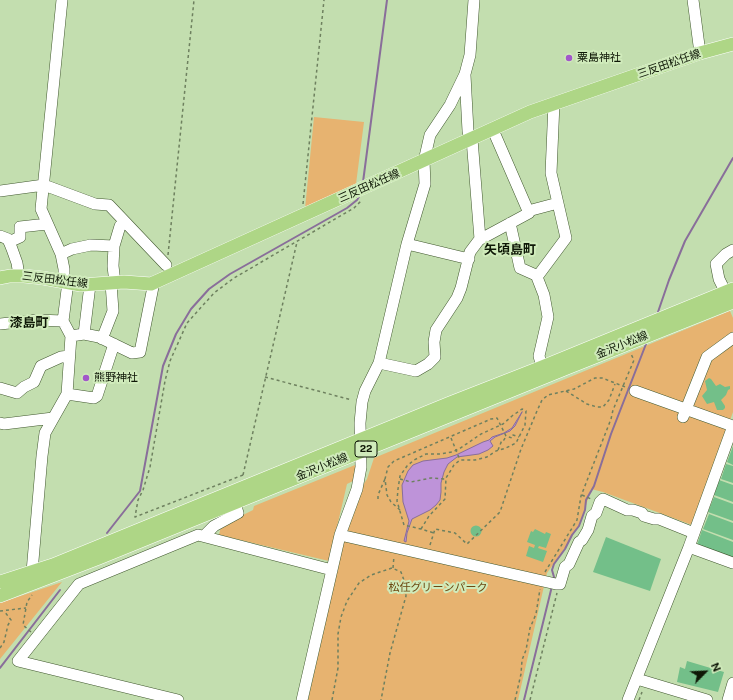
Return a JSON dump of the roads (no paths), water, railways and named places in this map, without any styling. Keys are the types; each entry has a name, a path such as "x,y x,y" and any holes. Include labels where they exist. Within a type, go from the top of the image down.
{"main road":[{"name":"三反田松任線","path":"0,278 19,276 90,285 113,283 151,284 530,112 700,53 733,44"},
{"name":"金沢小松線","path":"0,582 34,577 235,503 361,446 450,403 542,367 731,299"},
{"name":"金沢小松線","path":"0,596 53,565 157,524 245,480 361,446 731,299"}],"street":[{"path":"34,577 42,456 45,433 67,394 70,336 63,321 66,282 61,254 41,209 62,0"},
{"path":"302,700 340,535 357,489 361,467 360,423 362,402 365,391 379,363 407,244 425,184 424,161 430,135 450,105 465,74 470,55 474,0"},
{"path":"693,0 700,53"},
{"path":"465,74 468,131 471,140 480,239"},
{"path":"538,276 566,238 551,172 554,103"},
{"path":"493,130 528,212"},
{"path":"0,191 44,185 95,204 109,205 166,265"},
{"path":"379,363 416,371 428,364 434,357 436,330 457,298 470,252 480,239 529,213 528,212 558,203"},
{"path":"102,339 113,311 114,246 120,226 126,223"},
{"path":"510,223 520,268 538,276"},
{"path":"19,276 17,263 5,239 20,237 20,227 47,224"},
{"path":"407,244 469,259"},
{"path":"61,254 72,249 91,245 114,246"},
{"path":"731,299 719,279 716,264 726,254 733,250"},
{"path":"538,276 544,295 548,317 538,356 542,367"},
{"path":"70,336 84,334 102,339 132,353 140,352 154,282"},
{"path":"84,334 90,285"},
{"path":"0,324 37,320 63,321"},
{"path":"684,413 707,356 733,338"},
{"path":"67,394 94,398 97,396 114,344"},
{"path":"0,388 17,393 24,386 34,382 41,366 61,357 68,356"},
{"path":"628,388 684,413 733,426 689,547 628,700"},
{"path":"0,423 4,424 53,418"},
{"path":"340,535 550,583 569,564 579,542 588,530 592,516 596,514 600,502 603,499 627,510 642,513 644,516 659,519 694,533"},
{"path":"204,536 214,526 238,513 235,503"},
{"path":"178,700 18,661 79,584 198,535 332,570"},
{"path":"689,547 733,563"},
{"path":"637,679 707,700"},
{"path":"728,700 733,683"}],"waterway":[{"path":"363,182 387,0"},
{"path":"658,312 685,241 733,158"},
{"path":"107,533 140,491 163,366 176,334 191,309 209,289 230,274 347,208 357,200 360,195"},
{"path":"553,580 554,577 552,570 554,564 579,526 585,510 586,500 594,486 611,434 646,344"},
{"path":"524,700 552,586"},
{"path":"0,668 60,590"}],"place":[{"name":"粟島神社","path":"569,58"},
{"name":"熊野神社","path":"86,378"}],"district":[{"name":"矢頃島町","path":"510,250"},
{"name":"漆島町","path":"29,323"}],"park label":[{"name":"松任グリーンパーク","path":"438,588"}]}
